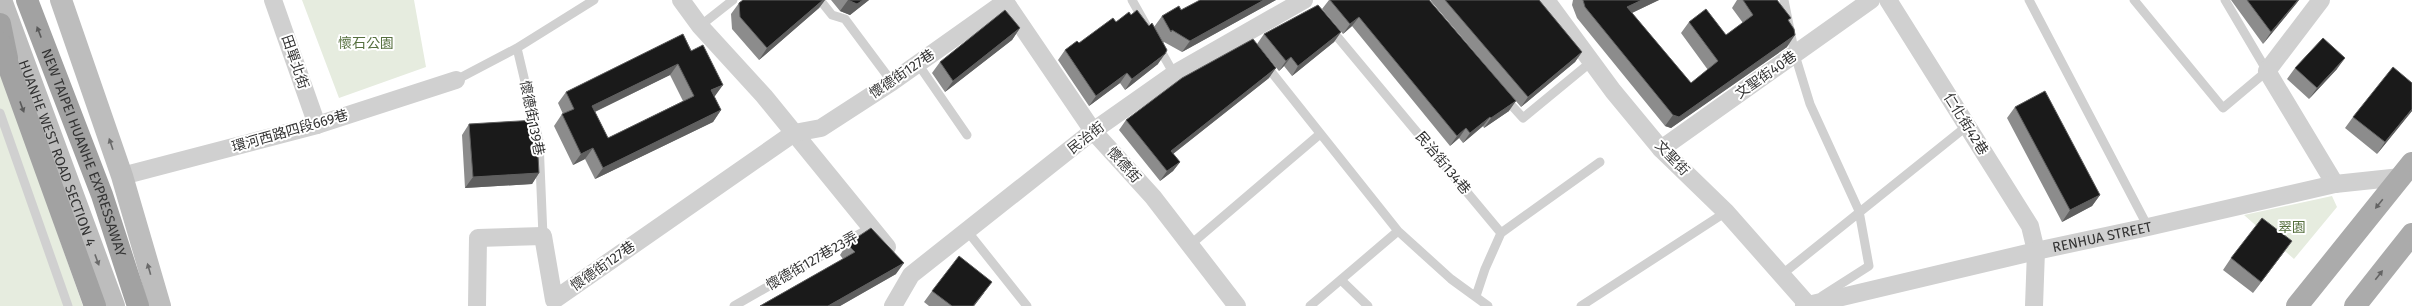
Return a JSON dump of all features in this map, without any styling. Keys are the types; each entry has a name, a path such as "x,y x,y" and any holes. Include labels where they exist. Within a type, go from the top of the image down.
{"highway":[{"name":"NEW TAIPEI HUANHE EXPRESSAWAY","path":"27,0 102,194 138,306"},
{"path":"0,24 12,77"},
{"path":"0,43 95,306"}],"main road":[{"name":"HUANHE WEST ROAD SECTION 4","path":"1,0 114,306"},
{"path":"60,0 122,176 160,306"},
{"path":"2297,306 2407,170"},
{"path":"2355,306 2412,234"}],"street":[{"name":"田單北街","path":"273,0 316,124"},
{"path":"682,0 700,26 794,132"},
{"name":"文聖街","path":"1546,0 1591,62 1661,149 1726,212 1807,306"},
{"name":"文聖街40巷","path":"1661,149 1871,0"},
{"name":"仁化街42巷","path":"1888,0 2030,226 2036,251 2034,306"},
{"path":"2321,0 2267,70 2335,184"},
{"name":"懷德街127巷","path":"543,236 553,303 794,132 821,128 918,64 1004,1"},
{"name":"懷德街","path":"1004,1 1093,131 1153,197 1237,306"},
{"name":"民治街","path":"893,306 902,265 968,232 1093,131 1174,74 1308,2"},
{"name":"環河西路四段669巷","path":"122,176 316,124 456,80"},
{"name":"懷德街127巷23弄","path":"794,132 870,228 902,265"},
{"name":"RENHUA STREET","path":"1807,306 2036,251 2335,184 2407,170"},
{"path":"477,306 478,238 543,236"}],"lane":[{"path":"456,80 517,48 594,0"},
{"path":"700,26 733,0"},
{"path":"820,0 832,14 844,20 892,82"},
{"path":"1132,0 1174,74"},
{"path":"1784,0 1795,55 1810,104 1859,211 1869,266 1807,306"},
{"path":"2029,0 2148,227"},
{"path":"2134,0 2223,108 2267,70 2225,0"},
{"name":"民治街134巷","path":"1323,18 1501,233"},
{"name":"懷德街139巷","path":"517,48 539,141 543,236"},
{"path":"1262,59 1398,231 1451,279 1488,306"},
{"path":"1498,88 1523,118 1591,62"},
{"path":"918,64 967,135"},
{"path":"0,113 68,306"},
{"path":"1780,276 1859,211 1967,126"},
{"path":"1190,245 1320,134"},
{"path":"1476,296 1485,269 1501,233 1600,162"},
{"path":"1581,306 1726,212"},
{"name":"懷德街127巷23弄","path":"734,306 870,228"},
{"path":"1310,306 1398,231"},
{"path":"968,232 1027,306"},
{"path":"1342,280 1368,306"}],"green space":[{"name":"懷石公園","path":"302,0 414,0 426,67 339,98"},
{"path":"0,70 83,306 0,306"},
{"name":"翠園","path":"2332,196 2337,207 2294,259 2244,215"}],"building":[{"path":"743,0 823,0 767,48 740,17 739,3"},
{"path":"848,0 863,0 857,4"},
{"path":"1200,0 1264,0 1190,41 1172,30 1171,32 1162,16 1179,6 1181,10"},
{"path":"1330,0 1429,0 1516,101 1491,118 1490,117 1470,133 1466,128 1457,136 1359,17 1350,24"},
{"path":"1445,0 1539,0 1582,52 1528,97"},
{"path":"1583,0 1642,0 1627,7 1691,83 1718,61 1689,22 1706,9 1726,35 1753,15 1743,0 1777,0 1791,18 1788,20 1794,29 1795,35 1679,117 1673,115 1585,7"},
{"path":"2247,0 2298,0 2271,32"},
{"path":"1318,5 1341,32 1298,66 1291,57 1286,61 1264,34"},
{"path":"1005,10 1020,28 953,81 940,62"},
{"path":"1137,10 1149,26 1152,23 1167,50 1165,54 1132,79 1127,73 1096,96 1065,50 1077,41 1079,43 1113,18 1116,22 1129,12 1131,15"},
{"path":"683,34 691,51 703,45 723,85 711,90 721,110 603,168 593,148 581,154 562,114 574,109 566,92","holes":["678,64 694,96 608,138 592,106"]},
{"path":"2323,38 2345,58 2317,88 2295,68"},
{"path":"1253,39 1276,68 1171,151 1180,162 1167,171 1126,120 1182,78"},
{"path":"2393,67 2412,83 2412,109 2385,142 2353,117"},
{"path":"2045,91 2100,195 2070,210 2015,107"},
{"path":"536,120 539,173 473,177 469,124"},
{"path":"2262,218 2292,241 2261,282 2231,258"},
{"path":"871,228 904,263 828,306 760,306 855,252 847,244"},
{"path":"959,256 992,282 973,306 952,306 932,291"}]}
